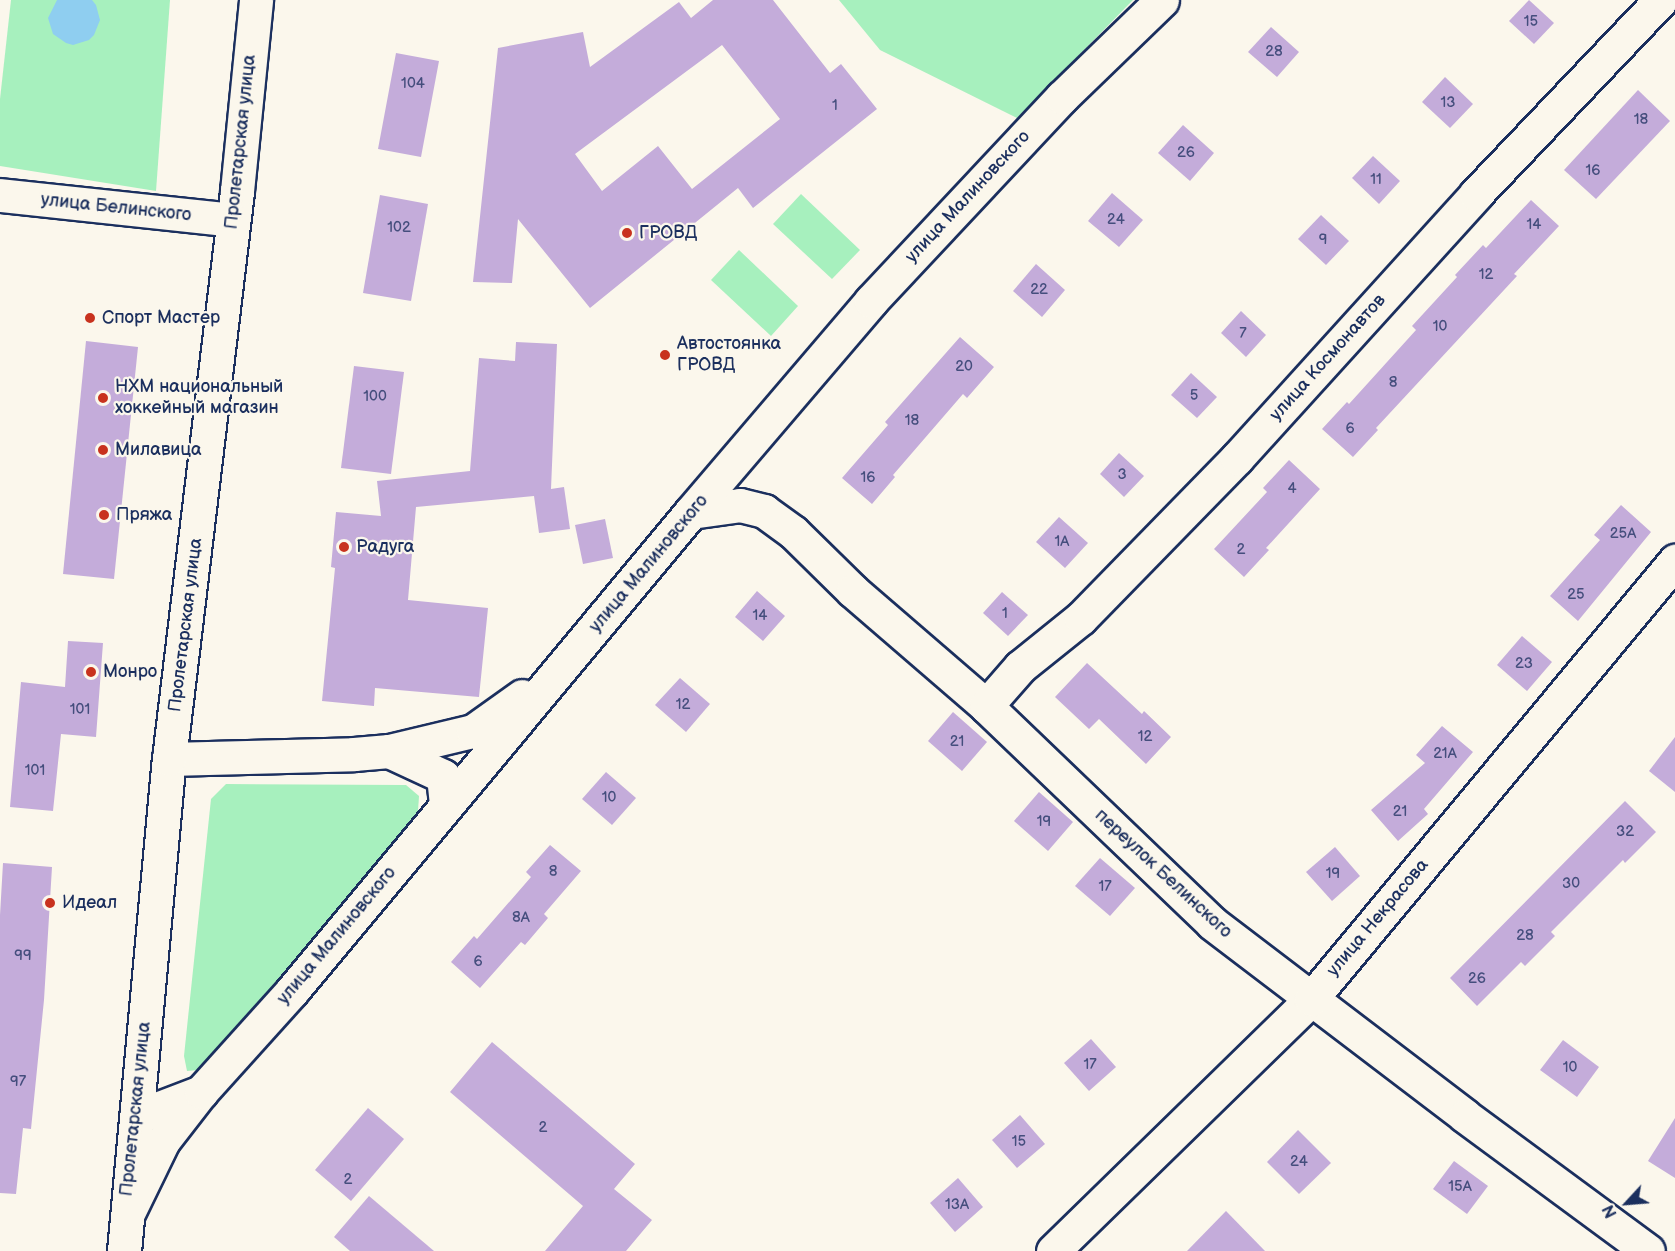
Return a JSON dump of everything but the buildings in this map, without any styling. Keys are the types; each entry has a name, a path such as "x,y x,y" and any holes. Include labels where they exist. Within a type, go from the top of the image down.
{"street":[{"name":"Пролетарская улица","path":"124,1251 125,1217 169,759 256,0"},
{"name":"улица Малиновского","path":"136,1117 201,1092 292,991 446,805 577,652 691,512 871,301 1062,97 1162,0"},
{"name":"улица Космонавтов","path":"986,706 1020,667 1080,618 1237,458 1476,194 1661,0"},
{"name":"улица Белинского","path":"0,195 232,220"},
{"name":"переулок Белинского","path":"691,512 741,505 764,511 793,532 852,591 986,706 1212,923 1648,1251"},
{"name":"улица Некрасова","path":"1053,1251 1311,999 1675,561"},
{"path":"169,759 389,751 473,731 508,708 577,652"},
{"path":"389,751 443,776 446,805"},
{"path":"125,1217 163,1141 201,1092"}],"green space":[{"path":"11,0 170,0 156,191 0,166 0,99"},
{"path":"839,0 1133,0 1017,118 880,50"},
{"path":"801,194 860,250 832,279 773,224"},
{"path":"739,250 798,306 771,336 711,280"},
{"path":"226,784 406,785 419,796 418,811 211,1069 187,1071 184,1056 211,799"}],"water":[{"path":"57,0 92,0 96,5 100,20 94,35 89,40 73,45 53,34 48,18"}],"place":[{"name":"ГРОВД","path":"627,233"},
{"name":"Спорт Мастер","path":"90,318"},
{"name":"Автостоянка ГРОВД","path":"665,355"},
{"name":"НХМ национальный хоккейный магазин","path":"103,398"},
{"name":"Милавица","path":"103,450"},
{"name":"Пряжа","path":"104,515"},
{"name":"Радуга","path":"344,547"},
{"name":"Монро","path":"91,672"},
{"name":"Идеал","path":"50,903"}]}
